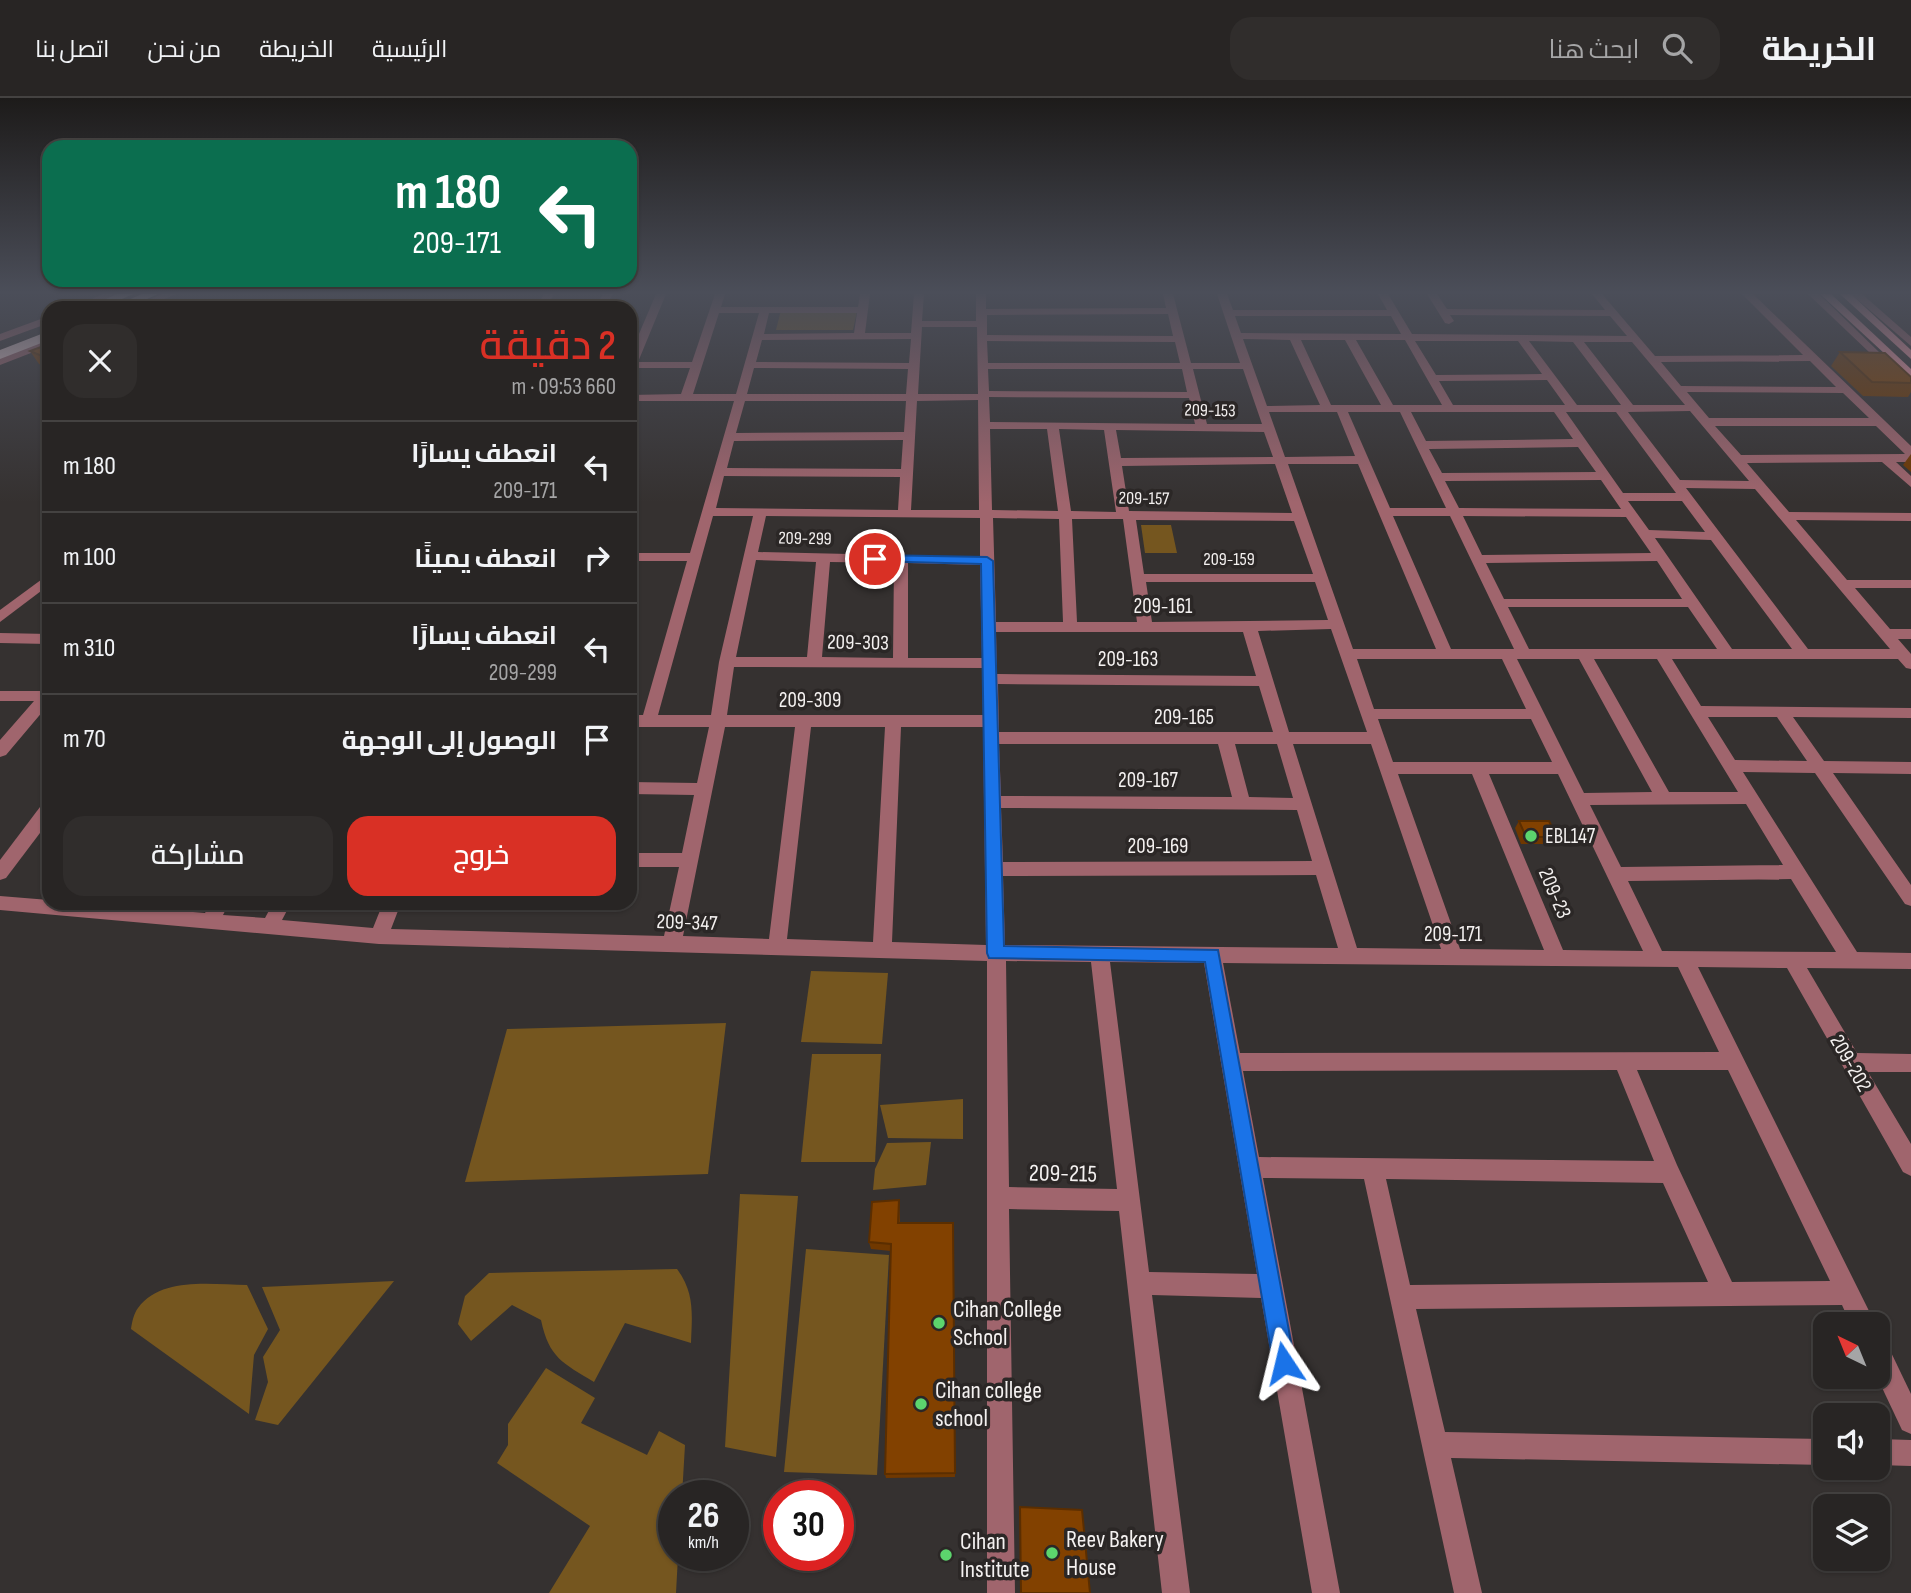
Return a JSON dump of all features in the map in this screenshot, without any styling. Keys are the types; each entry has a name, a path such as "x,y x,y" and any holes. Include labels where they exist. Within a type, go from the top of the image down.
{"street":[{"path":"1309,364 1386,512 1446,654"},
{"path":"1364,364 1389,409"},
{"path":"1423,364 1450,409"},
{"path":"1540,364 1573,408"},
{"path":"1594,364 1685,497 1804,654"},
{"path":"1657,364 1906,659"},
{"path":"1819,364 1911,456"},
{"path":"1885,364 1911,389"},
{"path":"637,366 697,365 686,398"},
{"path":"649,721 750,365 914,366 904,514"},
{"path":"1184,365 1202,428"},
{"path":"1001,1593 996,953 983,366 1247,366 1453,957"},
{"path":"1431,378 1550,377"},
{"path":"1677,389 1845,390"},
{"path":"637,398 1193,395"},
{"path":"1558,408 1628,513 1728,654"},
{"path":"1263,409 1695,408"},
{"path":"1404,409 1501,603 1536,714 1657,959"},
{"path":"1706,422 1879,422"},
{"name":"209-153","path":"984,425 1268,428"},
{"path":"1053,426 1065,514 1070,627"},
{"path":"1110,427 1145,627"},
{"path":"730,437 909,436"},
{"path":"1421,445 1581,443"},
{"path":"1736,458 1911,456"},
{"path":"1885,458 1911,483"},
{"path":"1115,462 1361,460"},
{"path":"720,472 907,473"},
{"path":"1437,477 1605,476"},
{"path":"1676,484 1758,485"},
{"path":"1617,497 1685,497"},
{"name":"209-157","path":"708,512 1300,517"},
{"path":"1386,512 1628,513"},
{"path":"672,944 718,721 727,662 760,513"},
{"path":"1784,516 1911,517"},
{"path":"1644,534 1715,536"},
{"name":"209-299","path":"749,556 987,561"},
{"path":"637,557 696,557"},
{"path":"1477,559 1660,557"},
{"path":"814,662 823,558"},
{"path":"900,663 901,559"},
{"name":"209-159","path":"1137,578 1321,578"},
{"path":"0,617 42,584"},
{"path":"1842,584 1911,584"},
{"path":"1501,603 1692,603"},
{"name":"209-161","path":"988,627 1249,627 1337,624"},
{"path":"1249,627 1350,956"},
{"path":"1885,634 1911,634"},
{"path":"0,638 42,639"},
{"path":"1583,653 1664,798"},
{"path":"1348,654 1804,654 1906,659"},
{"path":"1661,654 1851,960"},
{"name":"209-303","path":"727,662 900,663 989,671"},
{"name":"209-163","path":"989,671 1266,681"},
{"path":"0,696 42,696"},
{"path":"0,751 42,703"},
{"path":"1696,712 1911,713"},
{"path":"1782,713 1911,899"},
{"path":"1368,714 1536,714"},
{"name":"209-309","path":"637,721 990,721"},
{"path":"777,947 804,721"},
{"path":"882,950 893,721"},
{"name":"209-165","path":"991,738 1377,738"},
{"path":"1225,738 1242,803"},
{"path":"1731,766 1819,766 1909,771"},
{"path":"1387,768 1563,768"},
{"name":"209-23","path":"1478,768 1557,958"},
{"path":"637,789 704,789"},
{"path":"1580,799 1752,798"},
{"name":"209-167","path":"992,802 1303,804"},
{"path":"0,873 42,826"},
{"path":"637,860 689,860"},
{"name":"209-169","path":"994,869 1323,867"},
{"path":"1615,874 1796,872"},
{"name":"209-347","path":"0,903 42,907"},
{"name":"209-347","path":"82,910 379,936 996,953"},
{"path":"210,921 216,910"},
{"path":"270,926 278,910"},
{"path":"379,936 389,910"},
{"name":"209-171","path":"996,953 1911,961"},
{"path":"1100,954 1176,1593"},
{"path":"1212,955 1326,1593"},
{"path":"1684,959 1858,1312"},
{"name":"209-202","path":"1792,960 1911,1165"},
{"path":"1229,1062 1733,1061"},
{"path":"1851,1062 1911,1063"},
{"path":"1624,1063 1669,1172 1725,1294"},
{"path":"1249,1167 1373,1171 1669,1172"},
{"path":"1373,1171 1468,1593"},
{"name":"209-215","path":"996,1198 1129,1200"},
{"path":"1139,1283 1270,1286"},
{"path":"1402,1297 1848,1293"},
{"path":"1890,1378 1911,1421"},
{"path":"1435,1445 1813,1452"},
{"path":"1890,1452 1911,1453"}],"shaded area":[{"path":"1141,525 1171,525 1177,553 1145,553"},
{"path":"811,971 888,973 882,1044 801,1042"},
{"path":"726,1023 708,1174 465,1182 507,1029"},
{"path":"812,1054 881,1054 875,1162 801,1162"},
{"path":"963,1099 963,1139 888,1138 880,1105"},
{"path":"931,1142 926,1185 873,1190 875,1169 887,1143"},
{"path":"740,1194 798,1196 776,1457 725,1447"},
{"path":"806,1249 889,1255 877,1475 784,1472"},
{"path":"677,1269 690,1296 691,1343 625,1323 594,1382 574,1370 553,1351 541,1320 512,1305 471,1341 458,1324 465,1296 489,1273"},
{"path":"394,1281 278,1425 255,1420 268,1382 263,1357 280,1330 262,1287"},
{"path":"188,1285 247,1285 268,1329 254,1355 249,1414 131,1329 138,1308 160,1291"},
{"path":"546,1368 595,1398 581,1423 647,1455 659,1431 685,1445 683,1480 658,1480 658,1571 677,1571 676,1593 549,1593 590,1526 497,1463 508,1445 508,1424"}],"building":[{"path":"1853,364 1897,364 1911,377 1911,383 1872,382"},
{"path":"1519,821 1549,821 1557,837 1526,837"},
{"name":"Cihan college school","path":"899,1200 898,1223 953,1223 955,1473 885,1474 891,1244 869,1242 872,1202"},
{"name":"Reev Bakery House","path":"1020,1507 1082,1510 1090,1593 1021,1593"}],"place":[{"name":"EBL147","path":"1531,836"},
{"name":"Cihan College School","path":"939,1323"},
{"name":"Cihan college school","path":"921,1404"},
{"name":"Reev Bakery House","path":"1052,1553"},
{"name":"Cihan Institute","path":"946,1555"}],"route":[{"path":"875,559 987,561 996,953 1212,955 1284,1363"}]}
